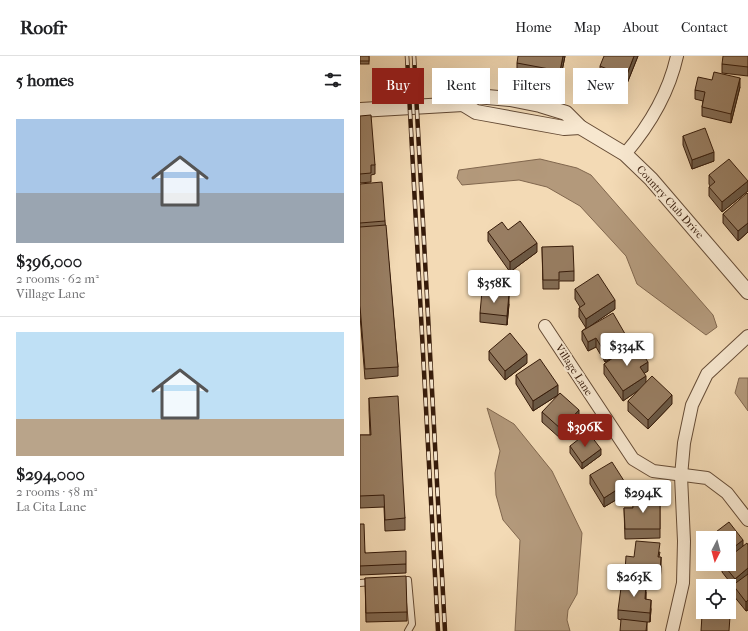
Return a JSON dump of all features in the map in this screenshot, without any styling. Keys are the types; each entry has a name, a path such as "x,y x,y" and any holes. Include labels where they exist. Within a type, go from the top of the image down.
{"street":[{"path":"625,154 634,144 665,94 677,56"},
{"name":"Country Club Drive","path":"360,110 463,104 476,112 564,128 580,127 625,154 656,185 748,292"},
{"name":"Village Lane","path":"545,326 632,459 653,471 681,476 707,478 728,493 748,520"},
{"path":"672,631 683,582 684,541 681,476 684,443 692,405 707,374 748,336"}],"lane":[{"path":"392,581 408,580 412,624 408,631"},
{"path":"360,583 376,582"}],"shaded area":[{"path":"540,159 577,168 591,175 713,315 717,327 706,335 637,284 626,256 580,206 547,187 519,180 462,185 457,178 459,170"},
{"path":"739,378 748,378 748,411 735,393"},
{"path":"487,408 514,424 552,471 582,533 577,594 568,610 567,620 570,631 515,631 520,540 503,520 496,495 495,473 500,451"}],"building":[{"path":"360,56 369,56 369,61 360,61"},
{"path":"518,56 563,56 561,68 544,68 517,63"},
{"path":"604,56 634,56 628,72 628,68 605,68 600,66"},
{"path":"723,56 748,56 748,67 722,64"},
{"path":"714,72 740,78 731,114 702,107 705,92 695,90 698,77 712,80"},
{"path":"371,115 375,165 371,165 371,173 360,174 360,116"},
{"path":"705,128 714,152 692,160 683,136"},
{"path":"729,159 748,181 722,202 709,187 715,182 709,175"},
{"path":"382,182 385,221 360,223 360,184"},
{"path":"747,193 748,223 738,231 723,214"},
{"path":"520,221 537,243 510,262 488,232 502,222 508,230"},
{"path":"386,225 398,367 365,369 360,306 360,227"},
{"path":"573,246 574,271 559,272 559,280 543,280 542,247"},
{"path":"598,274 615,300 586,319 579,308 585,304 575,289"},
{"path":"482,291 509,294 507,316 480,313"},
{"path":"613,313 628,339 605,353 596,338 588,342 582,331"},
{"path":"510,333 527,354 505,371 489,351"},
{"path":"635,343 648,362 640,367 646,376 623,391 604,364"},
{"path":"540,359 558,385 533,401 516,375"},
{"path":"652,376 672,395 648,420 628,401"},
{"path":"560,393 579,410 561,429 542,412"},
{"path":"398,396 405,518 385,520 384,495 360,496 360,435 371,435 369,398"},
{"path":"588,432 601,449 582,463 570,446"},
{"path":"612,462 626,484 604,498 590,475"},
{"path":"632,497 660,497 660,529 625,529 624,508 633,508"},
{"path":"729,522 736,531 717,531"},
{"path":"360,524 364,524 365,553 406,551 406,564 360,566"},
{"path":"736,531 743,540 736,546"},
{"path":"636,541 660,543 658,557 661,557 660,574 625,571 626,556 634,557"},
{"path":"747,543 748,568 735,579 729,571 736,571 736,552"},
{"path":"748,574 748,600 746,602 736,589 736,583"},
{"path":"406,576 407,612 366,613 365,578"},
{"path":"626,581 646,583 645,599 651,600 650,613 618,610 621,588 626,588"},
{"path":"621,619 647,622 646,631 620,631"},
{"path":"702,619 730,619 729,631 701,631"}],"railway":[{"path":"407,56 438,631"},
{"path":"414,56 445,631"}]}
